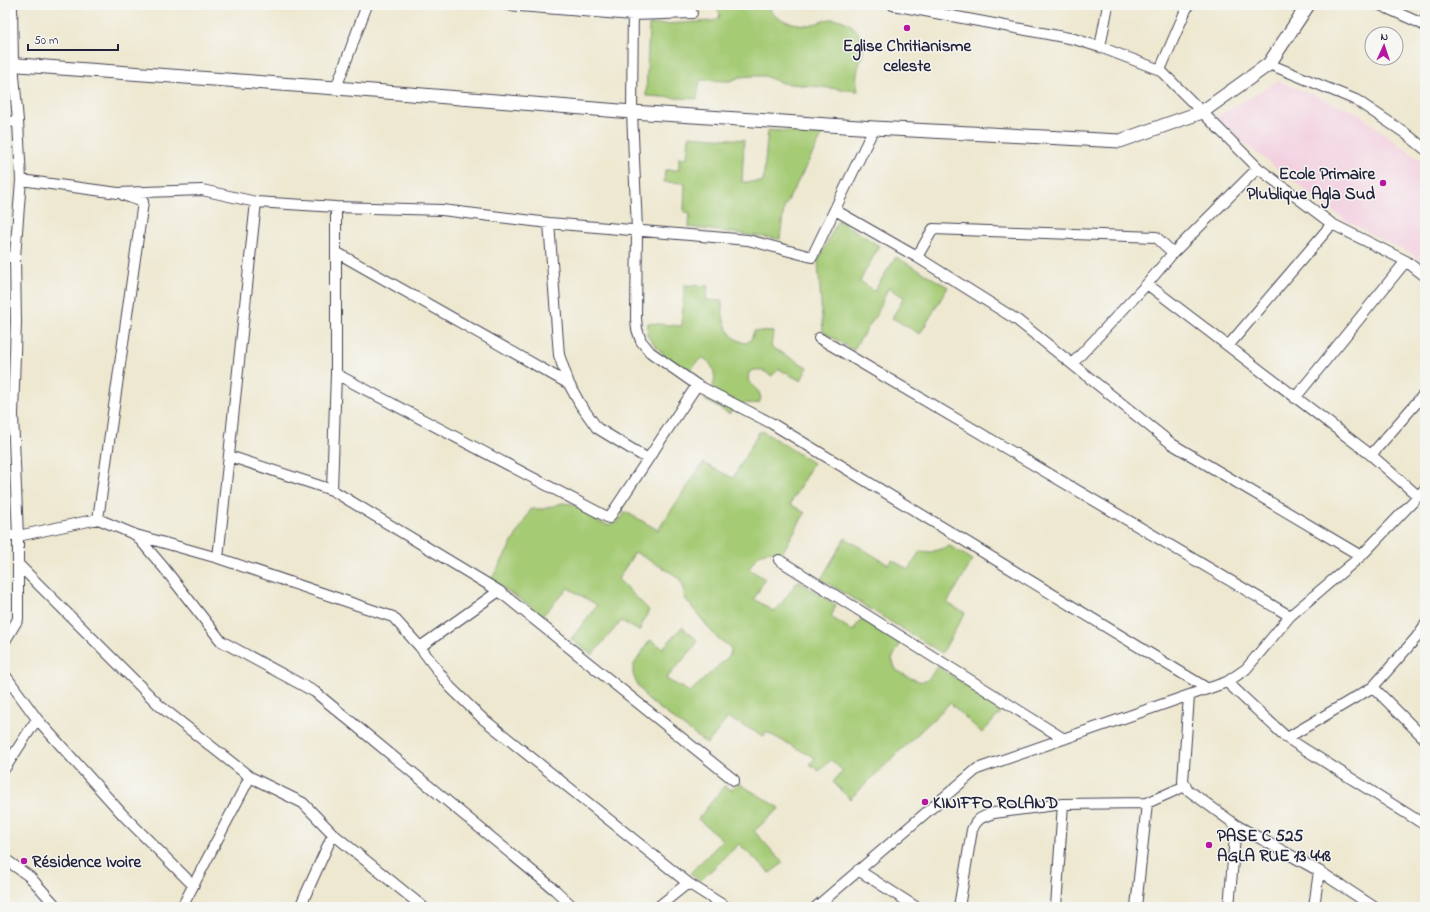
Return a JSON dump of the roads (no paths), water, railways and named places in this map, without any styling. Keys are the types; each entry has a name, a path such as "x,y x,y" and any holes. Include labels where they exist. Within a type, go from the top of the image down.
{"street":[{"path":"5,641 18,619 18,536 9,415 16,322 16,257 21,180 18,121 9,64 12,5"},
{"path":"336,88 367,5"},
{"path":"507,5 692,13"},
{"path":"893,5 1074,39 1100,47 1160,70 1258,168 1332,224 1406,261 1425,276"},
{"path":"1100,47 1108,5"},
{"path":"1160,70 1188,5"},
{"path":"9,64 632,112 874,128 1120,141 1202,112 1269,64 1308,5"},
{"path":"1380,5 1425,26"},
{"path":"633,10 632,112 637,230 636,318 637,329 641,341 650,352 697,385 771,423 1208,689"},
{"path":"1269,64 1356,100 1406,133 1425,149"},
{"path":"5,122 18,121"},
{"path":"21,180 118,193 202,190 256,202 336,207 442,210 549,223 748,240 812,257 874,128"},
{"path":"1072,364 1147,284 1173,253 1258,168"},
{"path":"98,519 143,202 118,193"},
{"path":"218,558 256,202"},
{"path":"332,490 336,374 336,207"},
{"path":"835,210 917,257 1018,320 1172,444 1361,556"},
{"path":"549,223 559,355 569,384 580,404 597,428 648,459"},
{"path":"1228,346 1332,224"},
{"path":"917,257 933,229 1156,237 1173,253"},
{"path":"336,252 569,384"},
{"path":"5,257 16,257"},
{"path":"1295,398 1406,261"},
{"path":"816,907 977,769 1189,696 1227,682 1246,670 1290,616 1361,556 1422,493 1295,398 1147,284"},
{"path":"5,323 16,322"},
{"path":"818,338 1290,616"},
{"path":"336,374 608,518 697,385"},
{"path":"1371,455 1425,393"},
{"path":"229,456 332,490 499,591 734,780"},
{"path":"5,536 18,536 98,519 136,535 218,558 393,617 420,647 450,687 482,718 688,883 726,907"},
{"path":"136,535 221,641 315,692 573,907"},
{"path":"779,560 1064,738"},
{"path":"18,564 160,706 250,777 303,803 333,834 423,907"},
{"path":"420,647 499,591"},
{"path":"1287,738 1373,687 1416,638 1425,625"},
{"path":"1416,638 1425,644"},
{"path":"5,675 37,719 124,816 193,885"},
{"path":"1227,682 1287,738 1425,824"},
{"path":"1373,687 1425,739"},
{"path":"1189,696 1183,781 1188,790 1236,825 1319,871 1374,907"},
{"path":"5,768 37,719"},
{"path":"182,907 250,777"},
{"path":"960,907 972,830 976,821 983,817 1063,804 1147,802 1185,786"},
{"path":"1136,907 1147,802"},
{"path":"1056,907 1063,804"},
{"path":"1229,907 1236,825"},
{"path":"300,907 333,834"},
{"path":"5,859 30,878 57,907"},
{"path":"858,870 916,907"},
{"path":"1314,907 1319,871"},
{"path":"658,907 688,883"}],"place":[{"name":"Eglise Chritianisme celeste","path":"907,28"},
{"name":"Ecole Primaire Plublique Agla Sud","path":"1383,183"},
{"name":"KINIFFO ROLAND","path":"925,802"},
{"name":"PASE C 525 AGLA RUE 13 448","path":"1209,845"},
{"name":"Résidence Ivoire","path":"24,861"}]}
